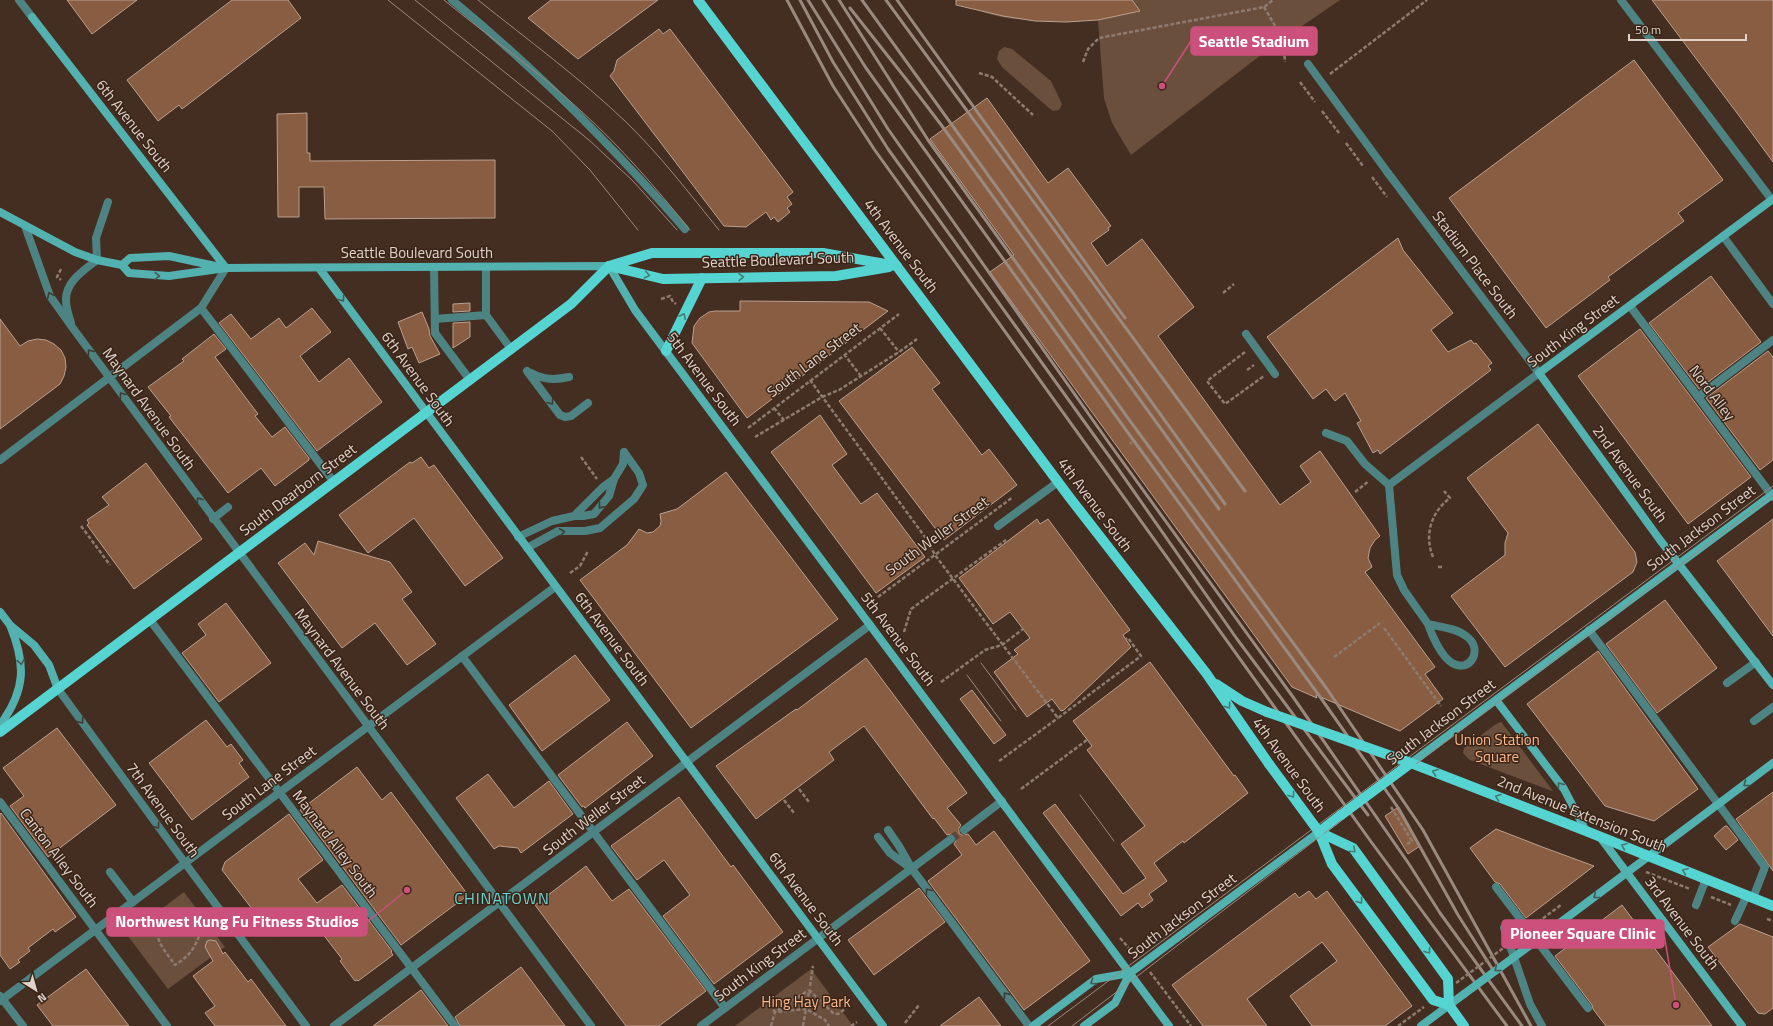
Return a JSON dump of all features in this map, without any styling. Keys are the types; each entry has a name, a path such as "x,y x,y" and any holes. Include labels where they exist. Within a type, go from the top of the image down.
{"main road":[{"name":"4th Avenue South","path":"698,0 1058,482 1206,673 1319,832 1332,864 1433,1000 1449,1005"},
{"name":"Seattle Boulevard South","path":"609,266 652,253 822,253 897,266"},
{"name":"Seattle Boulevard South","path":"609,266 663,279 836,276 897,266"},
{"name":"South Dearborn Street","path":"0,732 571,304 609,266"},
{"path":"666,351 702,278"},
{"name":"2nd Avenue Extension South","path":"1206,673 1228,693 1255,707 1411,763 1600,836 1773,906"},
{"name":"South Jackson Street","path":"1319,832 1411,763"},
{"path":"1319,832 1353,848 1448,980 1449,1005 1464,1026"}],"street":[{"name":"6th Avenue South","path":"19,0 226,268"},
{"path":"452,0 536,73 615,153 685,229"},
{"path":"1621,0 1772,199"},
{"name":"Stadium Place South","path":"1308,64 1539,373"},
{"name":"South King Street","path":"1389,486 1772,199"},
{"path":"97,260 96,238 108,202"},
{"path":"0,212 75,252 97,260 122,265 129,273 168,276 226,268"},
{"name":"Maynard Avenue South","path":"25,226 50,296 72,328 238,554 591,1026"},
{"path":"1723,236 1773,304"},
{"path":"122,265 130,258 169,256 226,268"},
{"name":"Maynard Avenue South","path":"72,328 66,301 69,286 82,272 97,260"},
{"name":"Seattle Boulevard South","path":"226,268 486,268 609,266"},
{"name":"5th Avenue South","path":"609,266 635,310 1169,1026"},
{"path":"0,460 201,308 226,268"},
{"name":"6th Avenue South","path":"319,268 883,1026"},
{"path":"434,268 435,333 470,380"},
{"path":"486,268 486,315 511,349"},
{"name":"Nord Alley","path":"1630,306 1772,493"},
{"path":"201,308 334,482"},
{"path":"435,319 486,315"},
{"path":"1246,334 1275,374"},
{"path":"1698,397 1773,340"},
{"path":"569,376 555,380 540,378 527,371 560,415 565,417 571,416 588,403"},
{"name":"2nd Avenue South","path":"1539,373 1678,564 1694,582 1773,685"},
{"path":"1326,433 1347,441 1365,464 1389,486 1397,575 1404,590 1428,624 1434,640 1448,660 1452,663 1462,665 1472,661 1474,657 1474,647 1466,635 1428,624"},
{"path":"518,537 552,521 574,516 594,514 609,496 614,479 623,464 624,452 639,473 643,485 634,499 600,528 585,531 558,531 527,548"},
{"path":"574,516 603,487 614,479"},
{"name":"South Weller Street","path":"998,526 1058,482"},
{"name":"South Jackson Street","path":"1411,763 1772,493"},
{"path":"212,519 228,507"},
{"name":"South Lane Street","path":"1,999 96,930 555,587"},
{"name":"7th Avenue South","path":"0,612 10,625 34,645 49,665 58,689 306,1026"},
{"name":"Maynard Alley South","path":"150,620 455,1026"},
{"path":"0,725 14,704 22,675 17,644 10,625"},
{"name":"South Weller Street","path":"334,1026 870,626"},
{"path":"1589,630 1765,867 1735,921"},
{"path":"462,656 725,1008"},
{"path":"1726,683 1756,662"},
{"path":"1496,700 1564,789 1586,831"},
{"path":"1754,721 1773,707"},
{"path":"1421,1026 1773,763"},
{"path":"964,830 1002,801"},
{"name":"Canton Alley South","path":"0,802 167,1026"},
{"path":"888,830 912,869 1029,1026"},
{"name":"South Jackson Street","path":"1084,1026 1115,1003 1130,973 1319,832"},
{"name":"3rd Avenue South","path":"1600,836 1742,1026"},
{"path":"878,837 890,853 912,869"},
{"name":"South King Street","path":"701,1026 951,839"},
{"path":"110,872 133,902"},
{"path":"1696,905 1706,879"},
{"path":"1496,887 1588,1008"},
{"path":"1504,928 1530,1004 1542,1026"},
{"name":"South Jackson Street","path":"1033,1026 1096,979 1130,973"},
{"path":"1,999 23,1026"}],"path":[{"path":"1083,62 1088,49 1100,38 1264,7 1273,0"},
{"path":"1330,74 1427,0"},
{"path":"1264,7 1283,39 1285,62"},
{"path":"979,73 992,77 1033,114"},
{"path":"1300,82 1315,102"},
{"path":"1322,111 1339,133"},
{"path":"1346,143 1363,166"},
{"path":"1372,177 1387,197"},
{"path":"61,269 57,277 64,281"},
{"path":"1223,292 1234,284"},
{"path":"669,292 673,302 676,304"},
{"path":"661,300 670,296"},
{"name":"South Lane Street","path":"748,428 844,354 899,314"},
{"path":"880,328 899,352"},
{"name":"South Lane Street","path":"755,438 822,397 839,390 917,339"},
{"path":"844,354 860,375"},
{"path":"1243,354 1207,381 1225,404 1261,378"},
{"path":"810,380 924,537 935,555 1058,718"},
{"path":"774,408 784,420"},
{"path":"580,457 600,483"},
{"path":"1355,492 1369,480"},
{"path":"1433,557 1429,543 1431,524 1439,508 1450,498 1444,490"},
{"name":"South Weller Street","path":"878,597 1013,497"},
{"path":"81,526 110,565"},
{"path":"904,632 911,609 1006,540"},
{"path":"570,574 580,566 588,551"},
{"path":"1438,566 1444,567"},
{"path":"1334,657 1380,623"},
{"path":"1384,628 1441,706"},
{"path":"941,682 985,650 1002,645 1023,629"},
{"path":"1000,761 1141,656 1128,638 1126,639"},
{"path":"1350,638 1354,642"},
{"path":"1021,789 1087,740"},
{"path":"799,789 809,802"},
{"path":"784,800 794,813"},
{"path":"1391,807 1412,841 1406,845"},
{"path":"1662,878 1773,921"},
{"path":"158,909 162,917 157,930 159,940 175,965 194,949 204,915"},
{"path":"1456,982 1521,935"},
{"path":"810,986 812,966"},
{"path":"1161,986 1191,1026"},
{"path":"809,990 833,1013 838,1014 846,1008"},
{"path":"803,1026 809,990"},
{"path":"771,1026 776,1012 809,990"},
{"path":"766,1000 776,1012"},
{"path":"905,1023 919,1005"},
{"path":"1398,1026 1422,1008"},
{"path":"776,1012 806,1009 825,1020 829,1026"},
{"path":"851,1026 857,1022"}],"green space":[{"path":"963,0 1340,0 1270,48 1131,155 1112,123 1104,98 1098,20 1020,20 990,14 973,8"},
{"path":"1004,47 1012,49 1051,81 1062,104 1059,110 1053,111 1049,108 1002,67 997,59 999,51"},
{"name":"Union Station Square","path":"1501,722 1553,791 1470,760 1463,753 1464,748 1496,724"},
{"path":"184,892 225,947 168,989 127,935"},
{"name":"Hing Hay Park","path":"811,969 853,1026 735,1026"}],"building":[{"path":"67,0 137,0 92,34"},
{"path":"232,0 288,0 301,18 182,109 179,105 158,121 127,80"},
{"path":"551,0 658,0 578,59 528,18"},
{"path":"956,0 1132,0 1140,11 1098,20 1066,22 1035,21 1003,16 956,5"},
{"path":"1652,0 1773,0 1773,162 1737,113"},
{"path":"659,29 663,34 670,29 793,192 787,197 792,204 787,208 790,212 778,222 774,217 771,220 766,212 746,227 724,226 610,76 614,71 617,60"},
{"path":"1634,60 1723,180 1678,213 1684,221 1608,277 1610,280 1546,328 1449,198"},
{"path":"987,98 1048,183 1068,168 1111,226 1108,228 1109,230 1091,243 1107,266 1142,239 1194,307 1158,336 1280,505 1311,482 1300,466 1320,451 1380,536 1375,540 1370,548 1368,558 1372,567 1365,572 1435,667 1425,674 1443,699 1400,731 1316,695 1317,698 1292,687 990,272 1014,255 930,139"},
{"path":"307,113 307,153 310,153 310,161 495,160 495,218 325,219 324,187 299,187 299,217 278,217 277,114"},
{"path":"1398,238 1403,250 1453,313 1431,330 1448,352 1471,340 1474,344 1476,343 1492,363 1488,366 1491,370 1380,454 1378,450 1373,453 1357,423 1361,421 1345,393 1335,401 1326,389 1313,399 1267,337"},
{"path":"1711,276 1761,342 1699,389 1649,323"},
{"path":"740,301 869,302 888,311 747,418 692,343 694,326 700,318 709,312 740,311"},
{"path":"470,303 470,311 453,312 453,304"},
{"path":"312,308 331,332 300,356 319,382 349,358 382,402 317,451 219,323 231,314 251,339 279,318 286,328"},
{"path":"422,312 429,329 430,336 440,354 419,363 412,347 408,349 398,322"},
{"path":"0,319 20,346 28,341 37,339 46,340 54,344 61,350 65,358 66,367 60,384 0,429"},
{"path":"470,322 470,337 453,348 453,323"},
{"path":"1640,329 1751,477 1688,524 1578,376"},
{"path":"214,334 226,349 215,357 258,414 255,416 272,437 285,427 309,458 309,460 275,486 261,468 228,493 169,417 171,416 148,387 184,361 182,359"},
{"path":"912,347 940,383 932,389 982,455 989,449 1017,485 944,540 839,401"},
{"path":"1768,351 1773,357 1773,460 1760,470 1706,398"},
{"path":"820,415 847,454 832,465 861,504 877,493 925,557 876,593 771,452"},
{"path":"1538,424 1635,552 1637,562 1633,572 1505,667 1451,596 1505,555 1505,543 1508,533 1467,478"},
{"path":"421,457 429,468 434,465 503,558 465,586 414,518 368,553 339,515 410,462 412,463"},
{"path":"146,463 202,539 134,589 87,525 89,523 87,520 109,505 102,497"},
{"path":"726,472 838,619 691,728 580,580 627,545 639,529 647,533 653,532 660,526 660,514 677,509"},
{"path":"1037,519 1040,524 1048,519 1130,630 1123,635 1131,647 1064,710 1061,711 1052,699 1027,717 994,672 1018,654 1014,650 1030,638 1010,612 993,624 959,578"},
{"path":"1773,519 1773,636 1717,561"},
{"path":"318,541 390,562 412,592 402,599 436,644 407,665 375,623 342,648 278,563 305,543 314,555"},
{"path":"1665,600 1717,668 1657,713 1606,644"},
{"path":"226,603 271,663 219,702 182,653 206,635 198,624"},
{"path":"1598,651 1698,789 1654,821 1605,806 1527,704"},
{"path":"575,655 610,700 542,751 509,705"},
{"path":"866,658 967,793 947,808 961,825 959,828 959,833 962,835 968,834 976,845 994,831 1090,961 1024,1010 928,881 962,855 954,844 956,841 956,836 951,834 947,835 934,818 933,819 864,726 829,752 834,760 756,819 716,766 796,709 797,710"},
{"path":"1150,662 1248,793 1184,843 1183,841 1154,863 1167,881 1149,894 1153,900 1142,908 1138,903 1121,916 1043,813 1055,804 1123,894 1146,878 1121,844 1145,826 1087,750 1092,746 1073,721"},
{"path":"972,690 1006,735 994,744 960,699"},
{"path":"206,720 227,747 231,744 243,760 239,763 249,777 192,820 149,763"},
{"path":"627,722 653,756 585,808 584,806 582,807 558,775"},
{"path":"57,728 116,805 48,857 10,806 24,796 3,768"},
{"path":"357,767 382,800 391,792 468,895 401,945 300,810"},
{"path":"488,774 514,808 549,781 573,814 521,853 518,848 499,846 494,849 456,798"},
{"path":"1773,792 1773,871 1736,819"},
{"path":"679,797 731,867 733,865 783,932 714,984 663,916 690,895 664,860 637,880 611,846"},
{"path":"1397,808 1420,846 1408,854 1385,816"},
{"path":"1,813 76,917 55,932 53,929 28,948 30,951 18,960 20,962 10,969 0,955"},
{"path":"289,814 323,860 298,879 317,903 342,885 392,951 391,952 393,955 358,981 355,981 340,961 342,959 306,912 273,936 222,870 225,862"},
{"path":"1725,826 1727,826 1738,840 1726,850 1714,836"},
{"path":"1496,829 1594,866 1526,918 1500,884 1495,882 1470,848"},
{"path":"586,866 612,901 629,889 706,991 659,1026 626,1026 535,905"},
{"path":"919,888 945,922 874,975 848,940"},
{"path":"1309,891 1316,899 1327,891 1412,1006 1385,1026 1312,1026 1290,996 1337,961 1322,942 1247,999 1267,1026 1203,1026 1172,985 1295,893 1299,898"},
{"path":"1622,905 1712,1026 1606,1026 1593,1009 1592,1005 1555,956"},
{"path":"1740,924 1773,937 1773,1008 1765,1014 1758,1013 1708,947"},
{"path":"207,941 216,941 223,954 225,952 248,982 251,979 286,1026 215,1026 205,1013 215,1006 193,976 213,961 205,947"},
{"path":"521,967 565,1026 460,1026 455,1017"},
{"path":"86,969 129,1026 53,1026 37,1005"},
{"path":"421,990 448,1026 373,1026"},
{"path":"979,997 1001,1026 940,1026"}],"tunnel":[{"path":"951,839 964,830"}],"tram line":[{"path":"388,0 552,131 590,170 638,230"},
{"path":"415,0 589,140 633,181 677,230"},
{"path":"444,0 565,96 638,168 690,230"},
{"path":"478,0 572,75 626,122 662,161 719,230"},
{"path":"1048,1026 1773,486"},
{"path":"1072,1026 1343,819 1773,495"},
{"path":"981,663 1016,710"},
{"path":"967,675 1001,721"},
{"path":"1080,795 1114,841"}],"railway":[{"path":"787,0 833,86 874,149 1372,843 1507,1026"},
{"path":"800,0 833,62 888,149 1114,463 1237,639 1368,815"},
{"path":"808,0 888,129 1109,443 1293,697 1409,864 1440,913 1522,1026"},
{"path":"823,0 866,68 1318,694 1399,809 1458,915 1493,970"},
{"path":"839,0 928,140 1133,425 1327,689 1423,830 1531,1026"},
{"path":"862,0 1225,504"},
{"path":"886,0 1245,491"},
{"path":"897,0 1125,318"},
{"path":"850,8 942,126 1219,509"}],"place":[{"name":"Seattle Stadium","path":"1162,86"},
{"name":"Northwest Kung Fu Fitness Studios","path":"407,890"},
{"name":"Pioneer Square Clinic","path":"1676,1005"}],"district":[{"name":"CHINATOWN","path":"502,898"}]}
